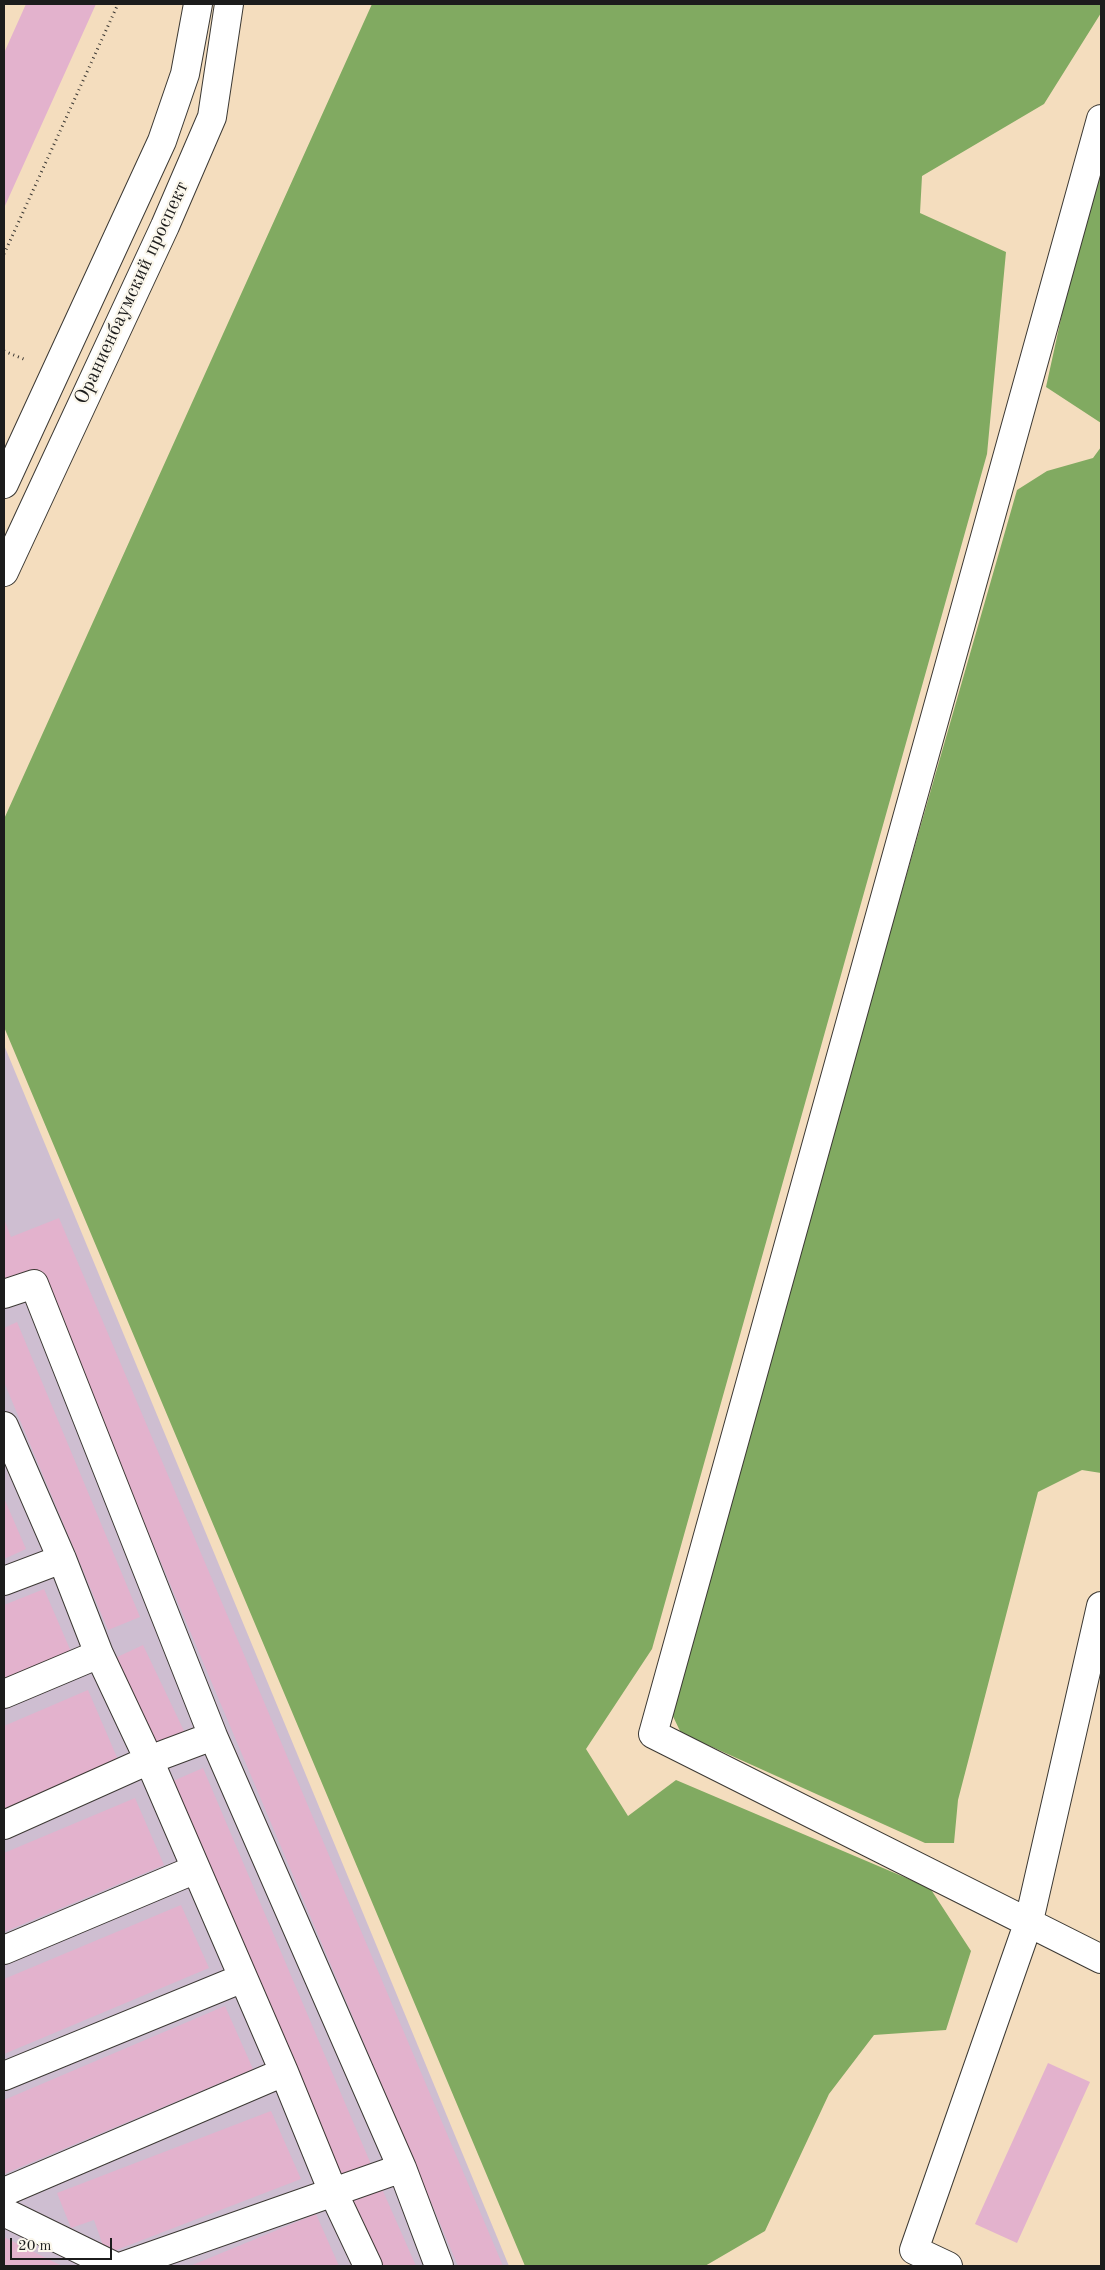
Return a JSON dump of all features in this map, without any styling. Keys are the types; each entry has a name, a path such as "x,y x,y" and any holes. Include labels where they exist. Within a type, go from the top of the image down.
{"main road":[{"name":"Ораниенбаумский проспект","path":"4,484 162,141 185,74 198,4"},
{"name":"Ораниенбаумский проспект","path":"4,572 165,226 212,117 229,4"},
{"path":"1101,119 653,1734 1029,1921 1101,1959"},
{"path":"4,1294 34,1284 214,1736 402,2168 439,2266"},
{"path":"4,1426 9,1453 62,1559 99,1654 149,1760 284,2072 333,2192 368,2266"},
{"path":"4,1581 62,1559"},
{"path":"948,2266 914,2250 1029,1921 1101,1606"},
{"path":"4,1694 99,1654"},
{"path":"4,1825 149,1760 214,1736"},
{"path":"4,1950 196,1869"},
{"path":"4,2076 243,1978"},
{"path":"4,2192 284,2072"},
{"path":"123,2266 402,2168"},
{"path":"4,2212 114,2266"}],"path":[{"path":"4,254 118,4"},
{"path":"4,351 28,361"}],"shaded area":[{"path":"4,1045 509,2266 4,2266"}],"green space":[{"path":"372,4 1101,4 1101,13 1044,104 922,176 920,213 1006,252 987,454 652,1649 586,1749 628,1816 676,1780 930,1888 971,1951 946,2030 874,2035 829,2094 765,2231 705,2266 525,2266 4,1027 4,819"},
{"path":"1101,154 1101,423 1046,387 1094,168"},
{"path":"1101,447 1101,1473 1082,1470 1038,1492 958,1800 954,1843 925,1843 681,1733 668,1706 1017,490 1047,471 1093,458"}],"building":[{"path":"26,4 96,4 4,208 4,53"},
{"path":"59,1218 503,2266 458,2266 38,1271 4,1284 4,1219 11,1237"},
{"path":"17,1322 140,1617 108,1630 4,1382 4,1328"},
{"path":"4,1498 26,1549 4,1559"},
{"path":"44,1589 72,1654 4,1683 4,1605"},
{"path":"143,1645 185,1733 158,1745 113,1659"},
{"path":"88,1690 119,1762 4,1811 4,1726"},
{"path":"203,1768 373,2169 342,2182 173,1781"},
{"path":"135,1798 164,1865 4,1932 4,1853"},
{"path":"181,1905 209,1968 4,2054 4,1979"},
{"path":"225,2006 253,2069 4,2174 4,2100"},
{"path":"1048,2063 1090,2082 1017,2243 975,2224"},
{"path":"271,2111 301,2179 106,2254 94,2220 71,2228 57,2193"},
{"path":"379,2182 416,2266 382,2266 351,2195"},
{"path":"316,2214 339,2266 190,2266"},
{"path":"4,2237 62,2266 4,2266"}]}
